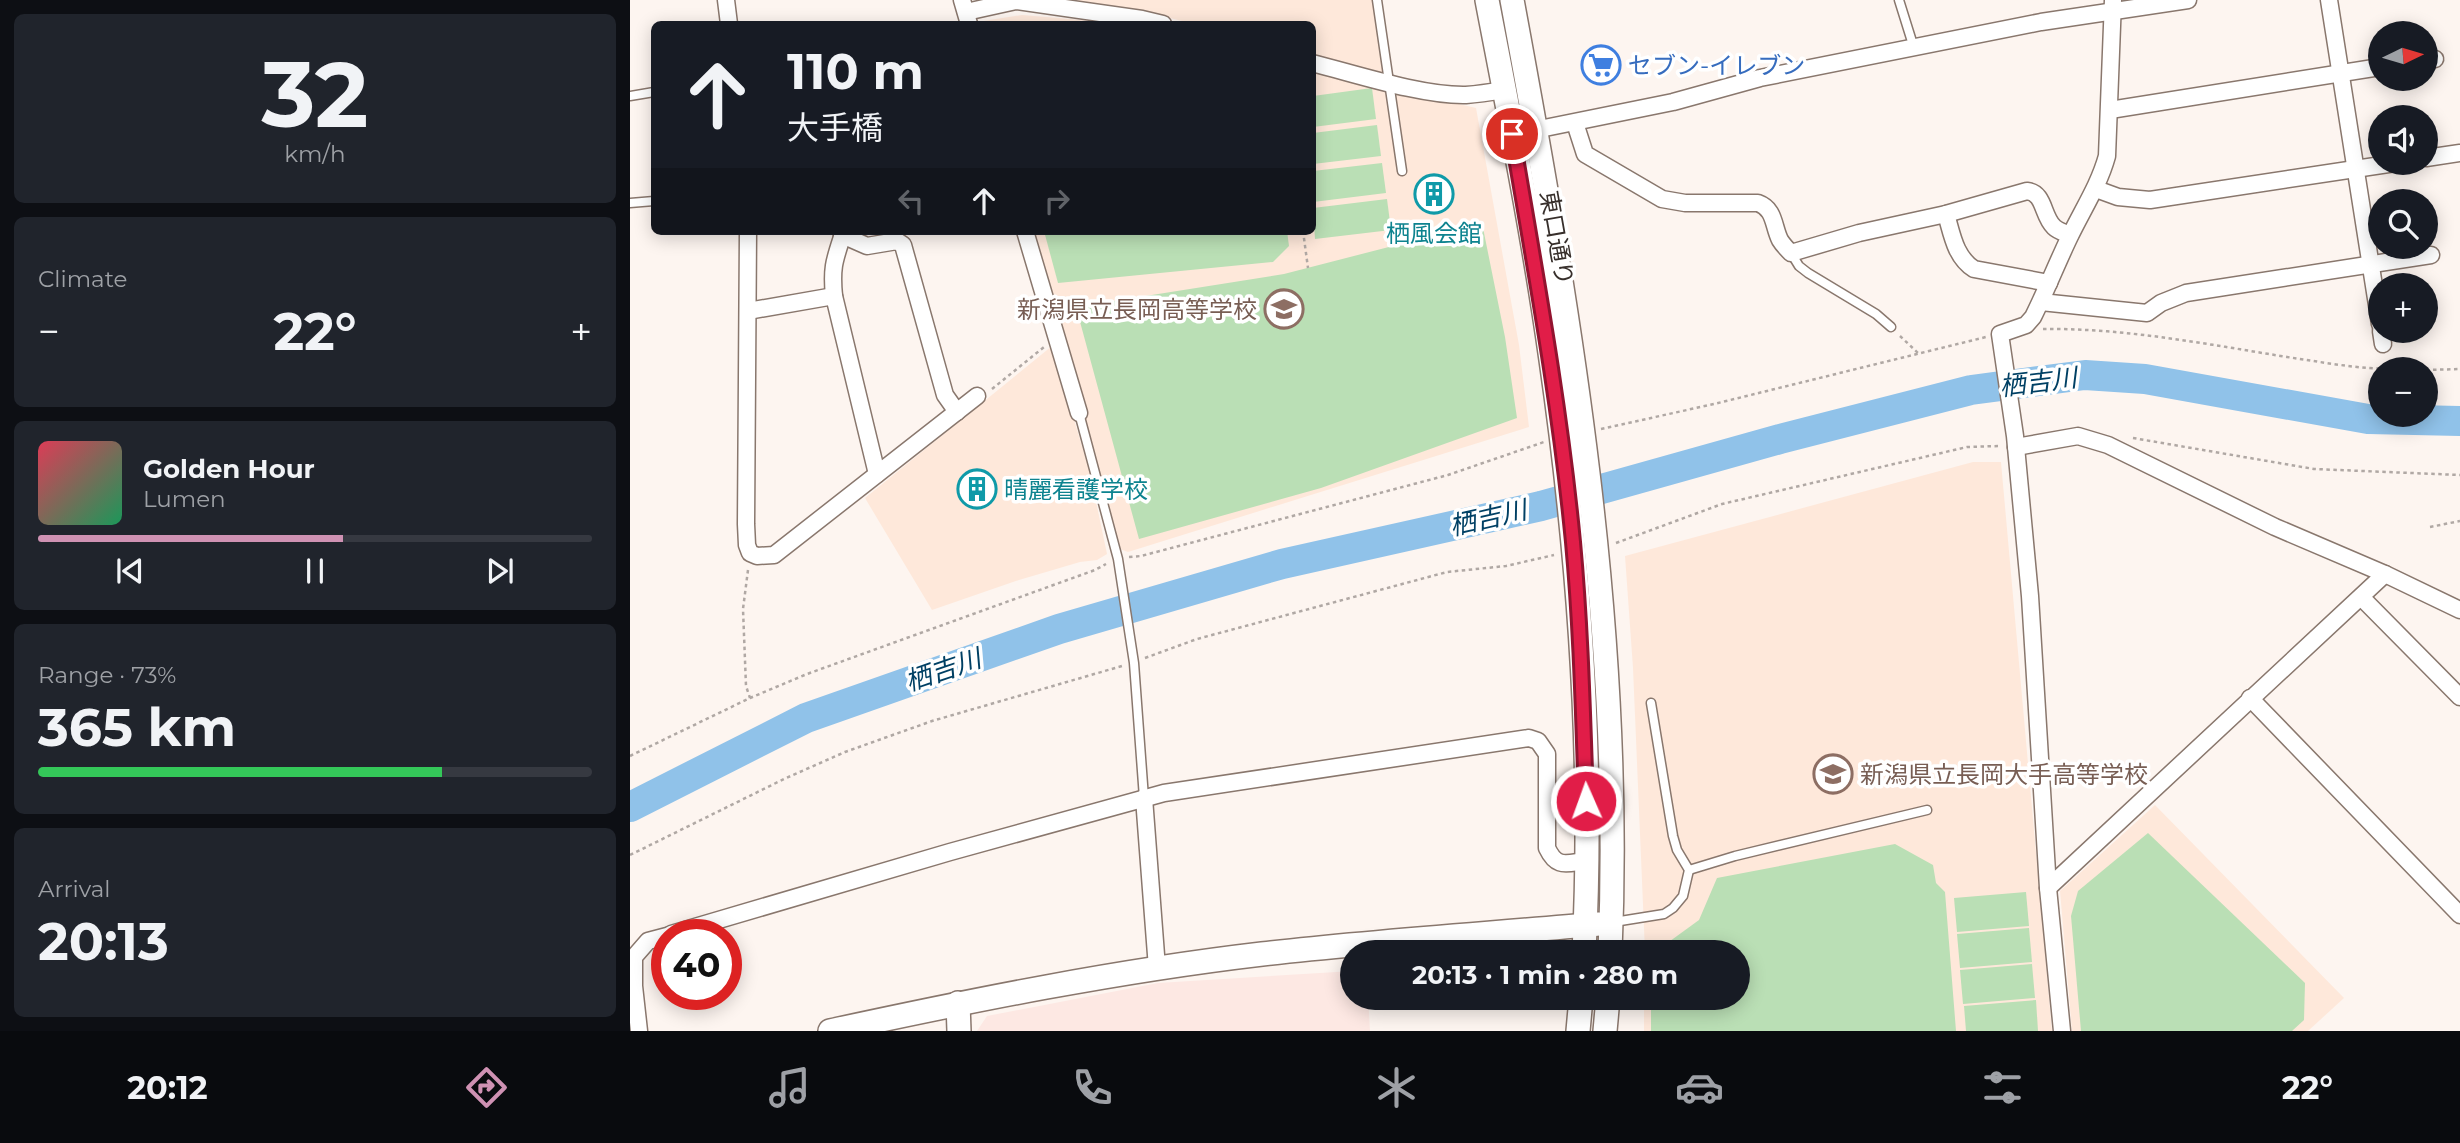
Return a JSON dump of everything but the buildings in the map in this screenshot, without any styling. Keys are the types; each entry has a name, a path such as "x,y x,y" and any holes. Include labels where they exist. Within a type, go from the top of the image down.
{"street":[{"path":"726,0 729,21"},
{"name":"東口通り","path":"1487,0 1551,359 1552,443 1564,549"},
{"name":"東口通り","path":"1512,0 1594,433 1607,540"},
{"path":"1512,134 1673,102 1760,78 2113,5 2188,0"},
{"path":"2329,0 2372,273"},
{"path":"966,12 1016,1 1150,21"},
{"path":"2062,1031 2048,888 2030,596 2001,338 2026,325 2041,302 2070,235 2096,190 2107,156 2113,5"},
{"path":"1316,64 1447,94 1467,95 1504,90"},
{"path":"2110,110 2368,69"},
{"path":"1575,123 1585,153 1662,199 1685,203 1758,203 1765,206 1772,215 1781,242 1791,253 2026,191 2034,192 2039,197 2053,226 2070,235"},
{"path":"2438,156 2460,153"},
{"path":"2096,190 2118,197 2150,200 2368,167"},
{"path":"1946,214 1965,263 1974,269 2049,283"},
{"path":"748,235 746,524 750,553 757,556 774,555 976,396"},
{"path":"842,235 831,273 834,296 877,474"},
{"path":"847,235 867,246 897,241 903,244 945,395 957,412"},
{"path":"1026,235 1079,413"},
{"path":"2041,302 2147,313 2161,303 2186,293 2407,259"},
{"path":"748,311 834,296"},
{"path":"2011,443 2077,436 2108,445 2275,527 2385,574 2460,610"},
{"path":"1607,540 1613,827 1610,940"},
{"path":"1564,549 1582,673 1586,861 1584,940"},
{"path":"2048,888 2385,574"},
{"path":"2361,597 2460,697"},
{"path":"2250,698 2460,915"},
{"path":"723,919 1164,793 1529,738 1538,741 1547,754 1547,848 1552,859 1560,864 1586,861"},
{"path":"1144,798 1157,968"},
{"path":"830,1031 958,1003 1157,968 1377,941 1611,922"},
{"path":"639,1031 634,957 651,940"},
{"path":"958,1003 959,1031"},
{"path":"1578,1031 1580,1010"},
{"path":"1605,1031 1607,1010"}],"lane":[{"path":"1377,0 1402,171"},
{"path":"1899,0 1914,48"},
{"path":"630,96 651,92"},
{"path":"630,203 651,201"},
{"path":"1791,253 1799,266 1808,273 1876,314 1891,327"},
{"path":"1079,413 1122,560 1133,655 1144,798"},
{"path":"1611,922 1664,914 1683,896 1689,870 1677,850 1673,836 1651,703"},
{"path":"1689,870 1735,856 1927,810"}],"path":[{"path":"1304,235 1308,268"},
{"path":"1891,327 1918,353"},
{"path":"2043,329 2080,328 2140,334 2333,364 2368,367"},
{"path":"1594,433 1918,353 2001,338"},
{"path":"976,396 987,394 1048,344"},
{"path":"2438,370 2460,369"},
{"path":"2126,437 2314,469 2460,475"},
{"path":"1122,560 1448,475 1552,443"},
{"path":"1607,540 1722,504 1953,450 2011,443"},
{"path":"2430,527 2460,521"},
{"path":"1143,659 1197,639 1447,572 1506,566 1564,549"},
{"path":"750,553 743,609 746,686 750,698"},
{"path":"630,756 750,698 844,660 1095,570 1108,562"},
{"path":"630,855 845,752 932,721 1124,666"}],"shaded area":[{"path":"1041,0 1382,0 1392,76 1316,57 1316,21 1182,21 1142,11 1084,7"},
{"path":"1022,15 1094,21 983,21"},
{"name":"新潟県立長岡高等学校","path":"1316,71 1476,108 1519,345 1529,427 1128,552 1120,549 1035,235 1316,235"},
{"path":"1052,346 1090,473 1107,554 1097,560 1080,562 1019,580 932,610 865,498"},
{"name":"新潟県立長岡大手高等学校","path":"1973,462 2001,462 2052,1031 1644,1031 1644,1010 1750,1010 1750,940 1644,940 1633,668 1625,556"},
{"path":"2155,805 2344,998 2308,1031 2072,1031 2060,891"},
{"path":"1340,972 1340,1010 1369,1010 1370,1031 977,1031 987,1016 1158,983"}],"green space":[{"path":"1372,88 1376,119 1316,127 1316,96"},
{"path":"1377,125 1381,156 1316,164 1316,133"},
{"path":"1382,163 1386,193 1316,202 1316,171"},
{"path":"1387,199 1391,230 1315,239 1316,208"},
{"name":"新潟県立長岡高等学校","path":"1482,223 1505,337 1517,418 1321,488 1139,539 1076,307 1284,274"},
{"path":"1045,235 1288,235 1289,246 1273,262 1058,283"},
{"path":"2148,833 2305,983 2304,1020 2292,1031 2081,1031 2071,916 2078,891"},
{"path":"1895,844 1933,865 1936,883 1945,892 1956,1031 1651,1031 1651,1010 1750,1010 1750,940 1672,940 1699,920 1717,878"},
{"path":"2026,892 2029,926 1957,932 1954,898"},
{"path":"2029,928 2032,962 1960,968 1957,934"},
{"path":"2032,964 2035,998 1963,1004 1960,970"},
{"path":"2036,1000 2038,1031 1966,1031 1964,1006"}],"waterway":[{"name":"栖吉川","path":"630,807 806,718 1059,629 1282,564 1541,506 1780,439 1971,390 2085,375 2145,379 2368,419 2460,421"}],"place":[{"name":"セブン-イレブン","path":"1601,65"},
{"name":"栖風会館","path":"1434,194"},
{"name":"新潟県立長岡高等学校","path":"1284,309"},
{"name":"晴麗看護学校","path":"977,489"},
{"name":"新潟県立長岡大手高等学校","path":"1833,774"}],"route":[{"path":"1512,134 1551,359 1573,544 1581,660 1586,801"}]}
